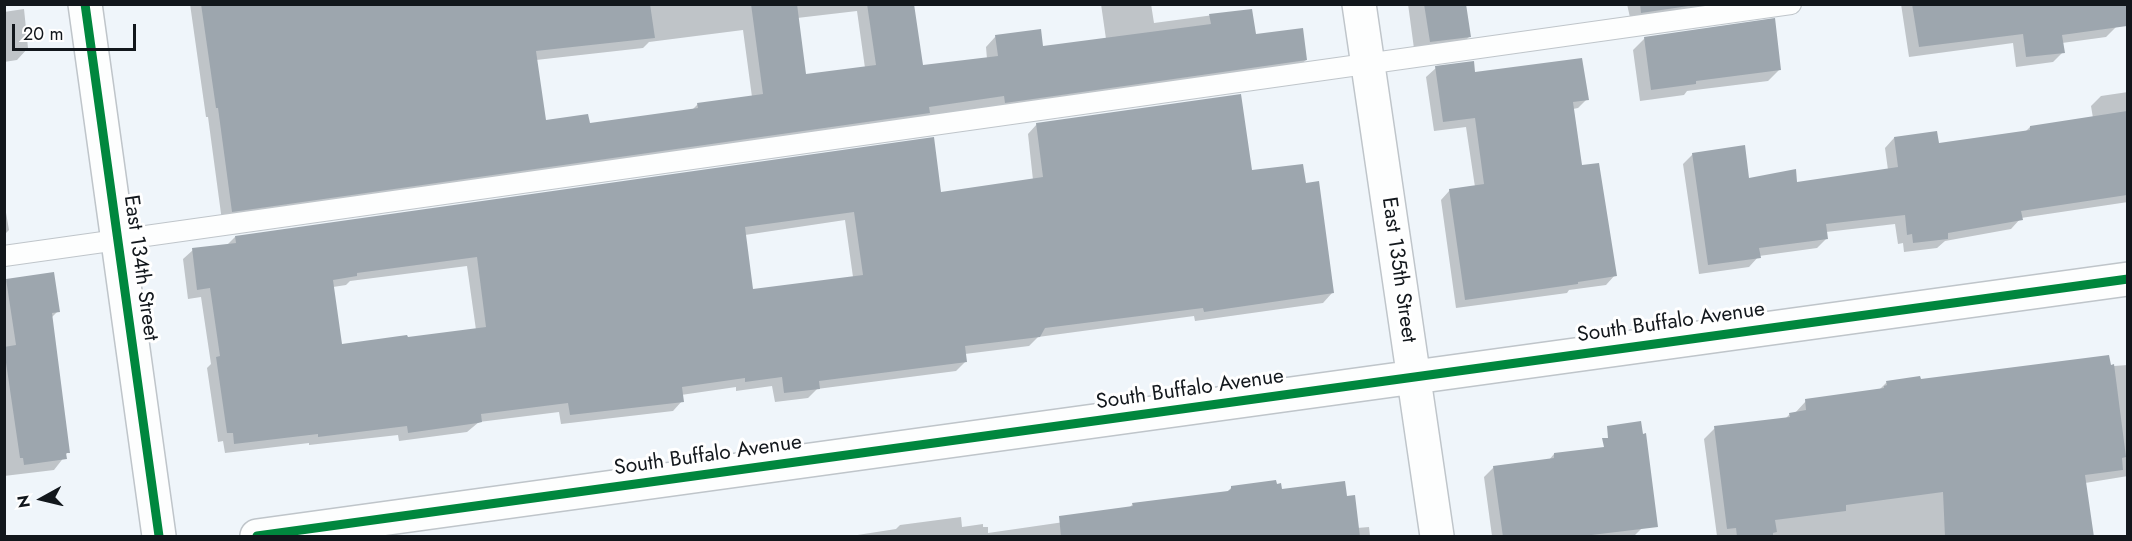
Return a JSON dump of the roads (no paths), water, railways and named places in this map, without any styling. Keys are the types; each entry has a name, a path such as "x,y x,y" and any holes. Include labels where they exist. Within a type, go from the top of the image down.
{"street":[{"name":"East 134th Street","path":"85,4 159,537"},
{"name":"East 135th Street","path":"1359,4 1437,537"},
{"name":"South Buffalo Avenue","path":"257,537 2127,279"}],"lane":[{"path":"4,256 1791,4"}]}
